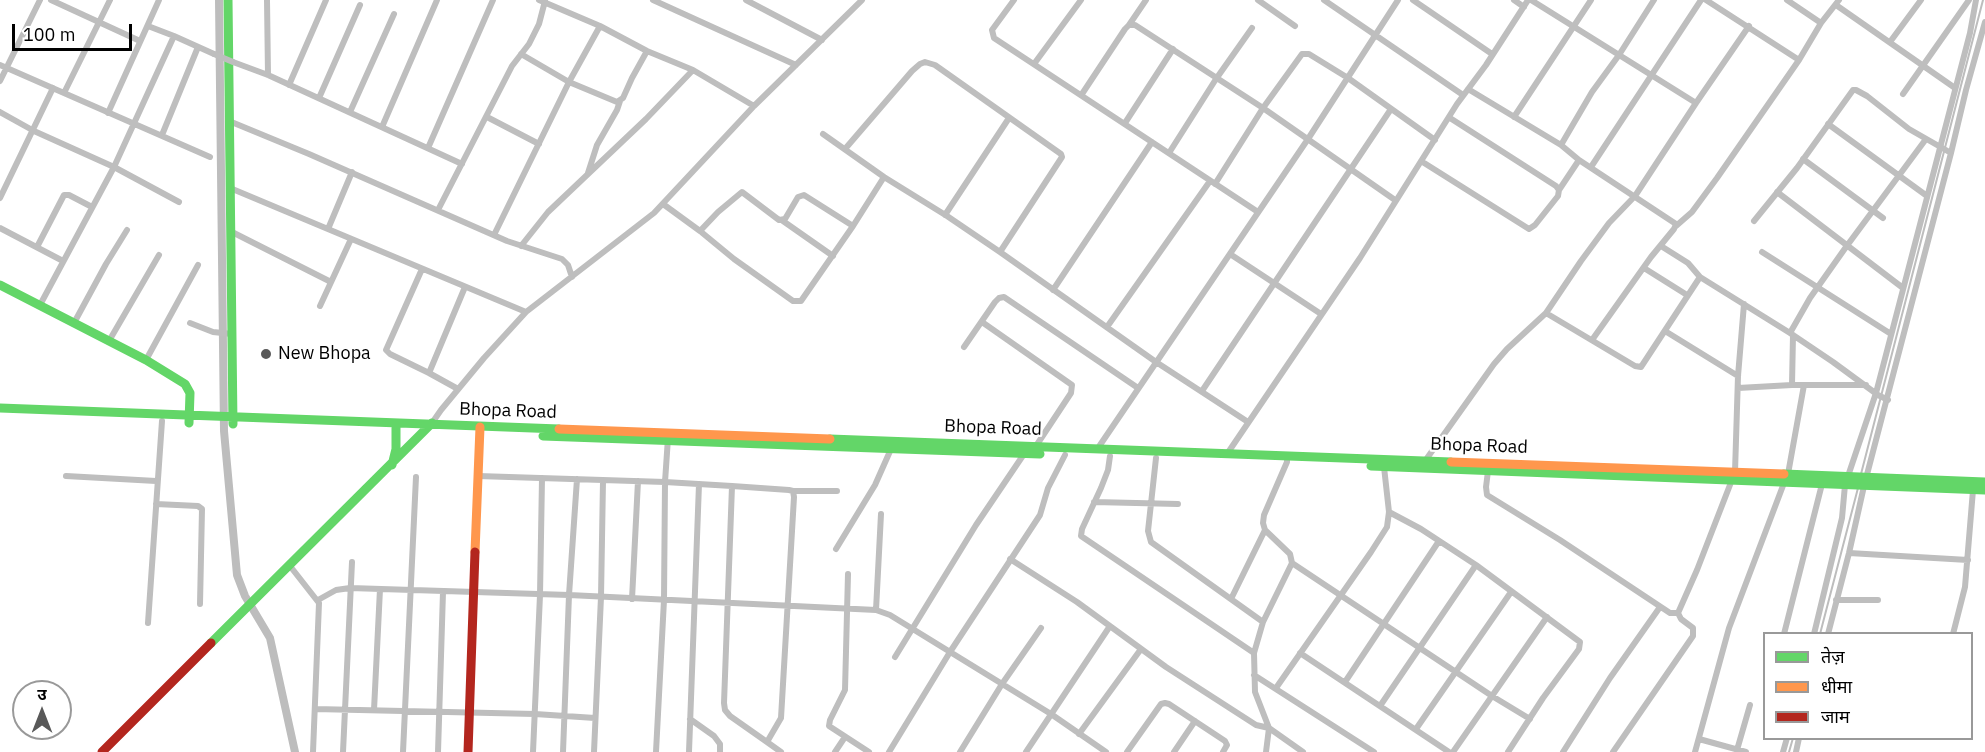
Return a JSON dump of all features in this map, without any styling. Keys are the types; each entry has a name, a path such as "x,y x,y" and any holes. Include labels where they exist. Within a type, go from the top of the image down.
{"main road":[{"path":"228,0 230,231 226,334 230,421"},
{"path":"0,285 146,360 182,382 188,389 189,419"},
{"name":"Bhopa Road","path":"0,408 396,428 430,426"},
{"name":"Bhopa Road","path":"0,415 162,422 189,419"},
{"name":"Bhopa Road","path":"230,421 430,426 668,437 1098,449 1227,454 1384,467 1734,477"},
{"path":"102,752 430,426"},
{"path":"392,465 396,449 396,428"},
{"path":"468,752 480,430"},
{"name":"Bhopa Road","path":"668,437 1024,454 1425,461 1848,482 1985,482"},
{"name":"Bhopa Road","path":"1786,479 1822,484 1848,482"},
{"name":"Bhopa Road","path":"1864,482 1985,490"}],"street":[{"path":"0,81 40,0"},
{"path":"51,0 140,41"},
{"path":"64,93 110,0"},
{"path":"108,113 159,0"},
{"path":"267,0 268,75"},
{"path":"289,85 326,0"},
{"path":"382,127 437,0"},
{"path":"428,148 493,0"},
{"path":"653,0 796,65"},
{"path":"746,0 822,40"},
{"path":"1014,0 994,27 992,34 1258,212"},
{"path":"1034,64 1080,0"},
{"path":"1082,94 1146,0"},
{"path":"1258,0 1295,26"},
{"path":"1324,0 1376,36 1466,92 1561,145 1590,168 1673,221 1676,226"},
{"path":"1098,449 1308,139 1398,0"},
{"path":"1413,0 1492,54"},
{"path":"1514,0 1524,7"},
{"path":"1227,454 1360,258 1395,200 1529,0 1696,103"},
{"path":"1514,117 1591,0"},
{"path":"1561,145 1592,92 1654,0"},
{"path":"1590,168 1701,0"},
{"path":"1706,0 1798,60"},
{"path":"1787,0 1821,23"},
{"path":"1890,42 1921,0"},
{"path":"438,210 512,66 539,24 543,1 647,51 693,70 754,106"},
{"path":"430,426 458,389 526,312 663,204 754,106 859,1"},
{"path":"1828,632 1945,150 1977,36 1972,1"},
{"path":"1903,94 1972,1"},
{"path":"1592,340 1676,226 1692,212 1837,2 1955,88"},
{"path":"319,98 360,5"},
{"path":"350,112 394,14"},
{"path":"1814,632 1842,518 1848,482 1877,394 1927,196 1945,150 1955,88 1985,22"},
{"path":"1130,25 1144,30 1263,108 1395,200"},
{"path":"148,26 268,75 462,164"},
{"path":"1425,461 1494,364 1546,313 1602,232 1635,196 1749,26"},
{"path":"494,235 569,82 600,27"},
{"path":"1169,153 1252,28"},
{"path":"40,305 114,167 174,36"},
{"path":"162,135 198,47"},
{"path":"1125,123 1173,49"},
{"path":"588,174 597,145 647,51"},
{"path":"521,54 569,82 600,96 620,101"},
{"path":"1107,327 1213,182 1302,54 1309,54 1348,78 1435,140"},
{"path":"845,149 912,71 925,62 935,65 1061,154 1062,157 1000,252"},
{"path":"0,65 210,157"},
{"path":"521,246 542,218 646,119 693,70"},
{"path":"0,198 53,88"},
{"path":"1754,221 1803,159 1851,92 1856,90 1867,96 1905,127 1945,150"},
{"path":"1202,391 1391,109"},
{"path":"0,112 114,167 179,202"},
{"path":"487,117 539,144"},
{"path":"945,215 1009,117"},
{"path":"1450,118 1559,190"},
{"path":"229,121 494,235 565,261 572,277"},
{"path":"1828,123 1927,196"},
{"path":"823,134 884,177 1000,252 1156,362 1248,422"},
{"path":"1792,385 1792,334 1817,289 1926,139"},
{"path":"1053,290 1152,142"},
{"path":"1803,159 1883,218"},
{"path":"1421,161 1529,229 1535,225 1558,196 1559,190 1579,160"},
{"path":"328,229 352,172"},
{"path":"663,204 734,259 793,301 798,302 803,299 833,256 884,177"},
{"path":"230,188 526,312"},
{"path":"700,231 742,192 833,256"},
{"path":"1777,192 1814,219 1846,247 1903,288"},
{"path":"37,248 64,195 69,195 92,207"},
{"path":"783,220 798,197 804,195 853,226"},
{"path":"0,228 63,261"},
{"path":"74,323 128,230"},
{"path":"230,231 331,282"},
{"path":"320,306 351,239"},
{"path":"1661,246 1688,263 1700,277 1792,334 1886,399"},
{"path":"1762,252 1891,334"},
{"path":"1230,254 1321,314"},
{"path":"109,341 159,255"},
{"path":"146,360 198,265"},
{"path":"1644,268 1687,295"},
{"path":"422,269 386,350 458,389"},
{"path":"1546,313 1639,367 1643,365 1700,277"},
{"path":"429,373 465,287"},
{"path":"964,347 999,298 1004,297 1138,388"},
{"path":"1678,613 1734,477 1737,388 1744,304"},
{"path":"190,322 213,332 226,334"},
{"path":"982,322 1072,385 1071,393 1036,447"},
{"path":"1665,331 1738,376"},
{"path":"1737,388 1792,385 1866,386"},
{"path":"1695,752 1729,628 1786,479 1804,385"},
{"path":"148,623 156,481 162,422"},
{"path":"656,752 668,437"},
{"path":"836,549 875,485 891,449"},
{"path":"895,657 1024,454"},
{"path":"889,752 1040,515 1048,488 1065,454"},
{"path":"1110,456 1108,470 1082,529 1082,536 1254,653"},
{"path":"1156,458 1148,531 1151,542 1263,622"},
{"path":"1266,752 1269,728 1257,701 1254,653 1263,622 1292,563 1290,554 1265,530 1263,523 1264,515 1287,459"},
{"path":"1276,688 1387,526 1389,513 1384,467"},
{"path":"1488,471 1487,495 1560,540 1660,607 1670,613 1678,613"},
{"path":"66,476 156,481"},
{"path":"478,476 665,482 837,492"},
{"path":"404,752 416,477"},
{"path":"533,752 540,595 542,478"},
{"path":"563,752 569,595 577,479"},
{"path":"594,752 601,597 603,481"},
{"path":"632,599 638,481"},
{"path":"689,752 699,484"},
{"path":"1784,632 1822,484"},
{"path":"732,486 724,680 725,710 730,716 781,752"},
{"path":"1953,632 1965,587 1973,490"},
{"path":"767,742 781,718 793,491"},
{"path":"1094,502 1178,504"},
{"path":"156,504 202,509 200,604"},
{"path":"1389,513 1439,540 1578,640 1580,645 1508,752"},
{"path":"876,610 881,514"},
{"path":"1231,599 1265,530"},
{"path":"1345,682 1439,540"},
{"path":"1849,553 1968,560"},
{"path":"1011,559 1077,602 1141,650 1251,722 1269,728 1303,752"},
{"path":"343,752 352,562"},
{"path":"1292,563 1530,719"},
{"path":"1380,706 1476,565"},
{"path":"290,566 318,600 319,608 313,752"},
{"path":"848,574 845,690 828,723 830,728 869,752"},
{"path":"318,600 336,590 350,588 569,595 876,610 890,615 951,652 1051,714 1098,750 1106,752"},
{"path":"374,710 380,589"},
{"path":"438,752 443,592"},
{"path":"1416,729 1511,592"},
{"path":"1836,600 1878,600"},
{"path":"1563,752 1610,678 1660,607"},
{"path":"1613,752 1693,636 1693,628 1681,619 1678,613"},
{"path":"1300,652 1451,752 1547,617"},
{"path":"1026,752 1110,626"},
{"path":"960,752 1002,684 1041,628"},
{"path":"1079,734 1141,650"},
{"path":"1254,675 1374,752"},
{"path":"1126,752 1161,704 1169,704 1225,741 1227,745 1223,752"},
{"path":"1737,750 1750,705"},
{"path":"315,709 535,714 595,718"},
{"path":"690,719 714,736 720,744 720,752"},
{"path":"1174,752 1195,721"},
{"path":"835,752 845,737"},
{"path":"1699,739 1746,752"}],"waterway":[{"path":"219,0 224,431 237,575 245,596 270,638 295,752"},
{"path":"1861,474 1983,0"},
{"path":"1821,632 1858,488"},
{"path":"1789,752 1792,740"}],"traffic: fast":[{"path":"228,0 233,424"},
{"path":"0,285 146,360 185,384 190,393 189,423"},
{"path":"0,408 559,429"},
{"path":"211,643 432,423"},
{"path":"392,465 396,449 396,428"},
{"path":"543,436 1040,454"},
{"path":"830,439 1451,462"},
{"path":"1371,466 1985,490"},
{"path":"1784,474 1985,482"}],"traffic: slow":[{"path":"475,552 480,427"},
{"path":"559,429 830,439"},
{"path":"1451,462 1784,474"}],"traffic: jam":[{"path":"468,752 475,552"},
{"path":"102,752 211,643"}],"place":[{"name":"New Bhopa","path":"266,354"}]}
